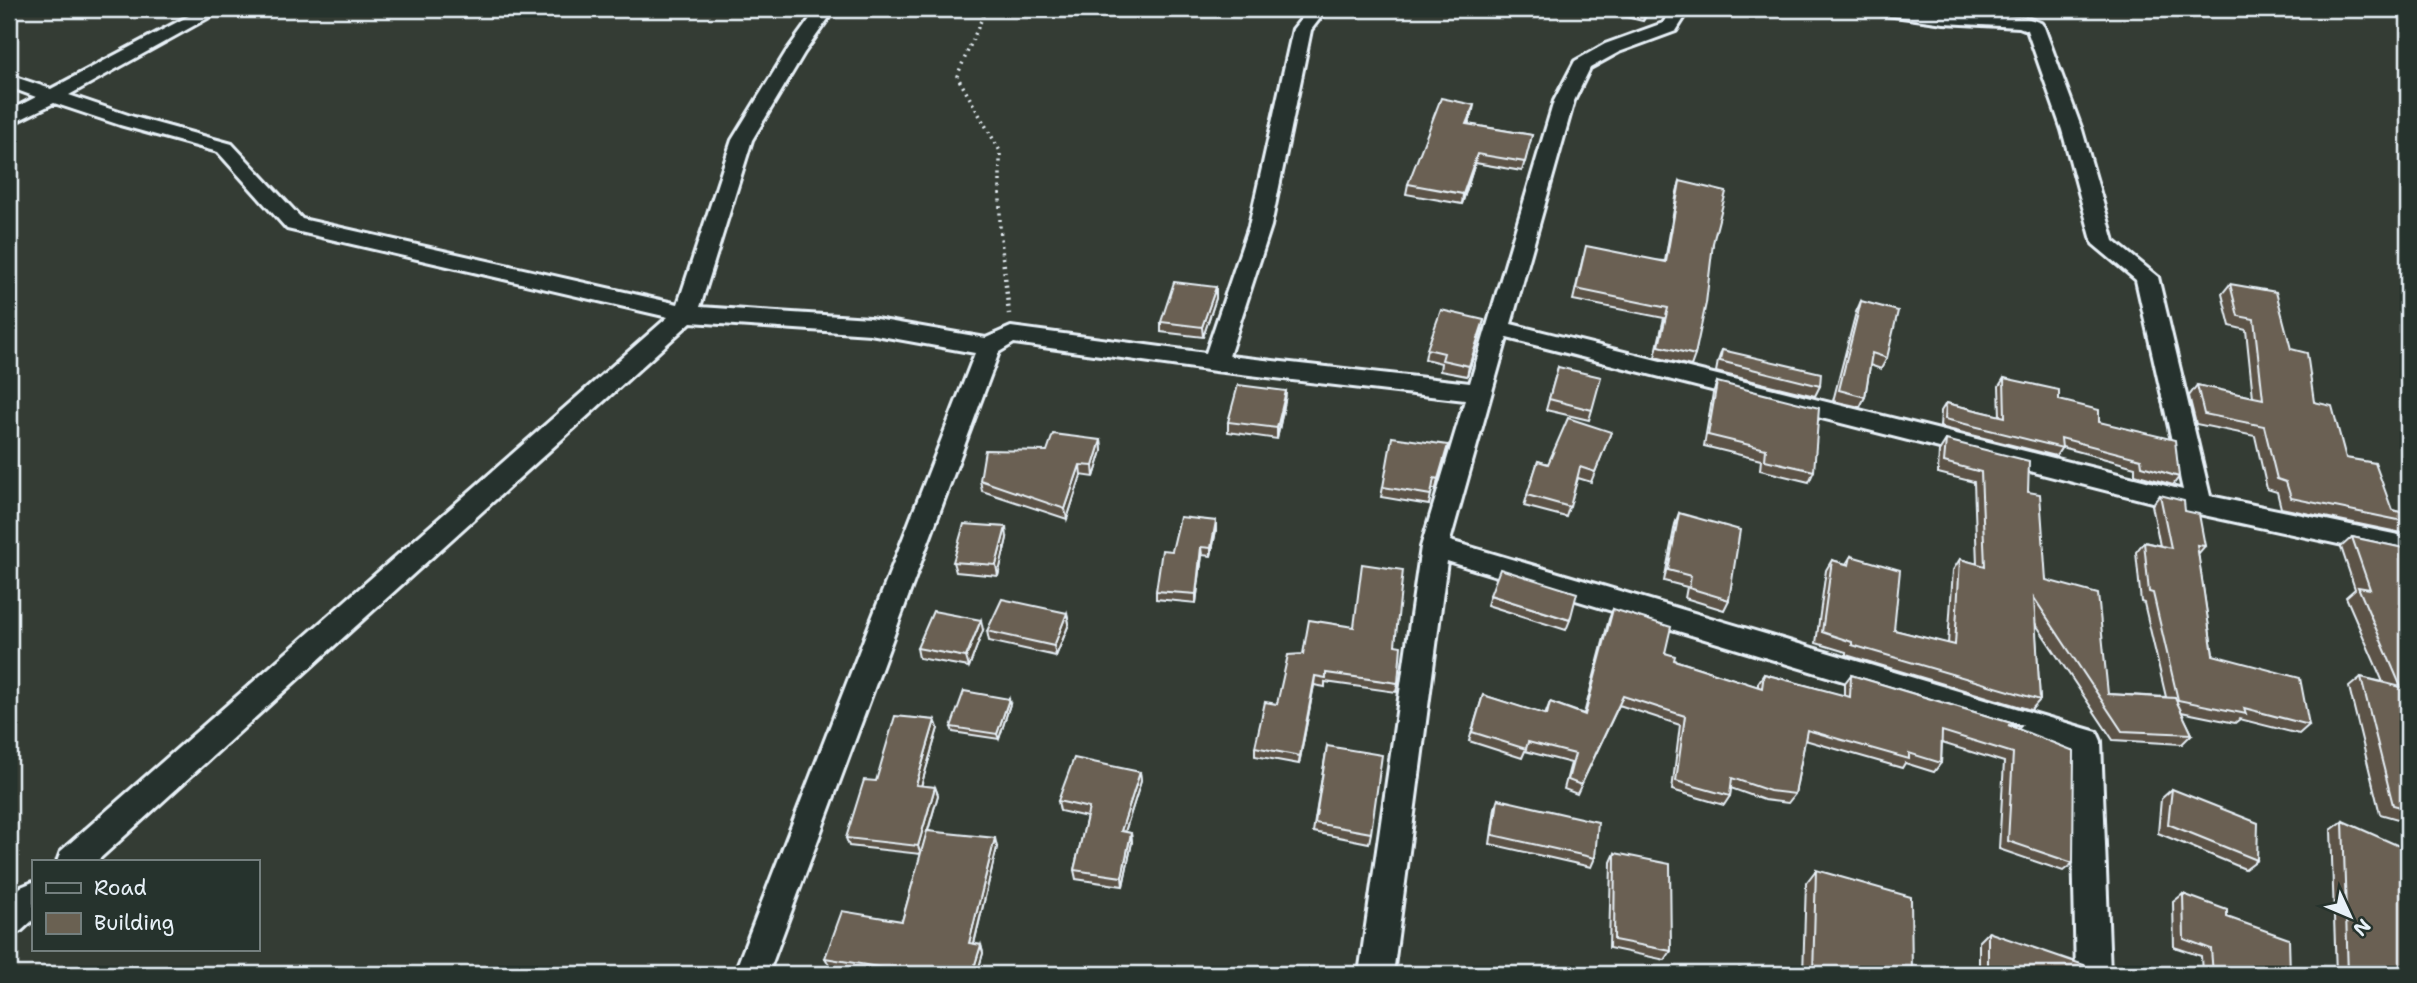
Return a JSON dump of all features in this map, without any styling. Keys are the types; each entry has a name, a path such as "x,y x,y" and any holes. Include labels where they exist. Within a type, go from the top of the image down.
{"street":[{"path":"9,119 215,9"},
{"path":"75,860 686,314 742,140 794,52 826,9"},
{"path":"1215,363 1260,226 1302,29 1318,9"},
{"path":"1376,974 1435,547 1564,101 1582,65 1612,48 1670,27 1681,9"},
{"path":"1880,9 1944,18 2021,22 2035,27 2072,130 2104,244 2147,276 2199,504"},
{"path":"9,81 225,148 295,224 686,314 870,326 1479,393"},
{"path":"1497,328 2199,504 2408,548"},
{"path":"751,974 1000,341"},
{"path":"1435,547 2086,741 2094,974"},
{"path":"9,920 32,899"}],"path":[{"path":"986,9 957,76 1000,151 1000,341"}],"building":[{"path":"1441,98 1474,105 1466,124 1532,135 1525,162 1477,154 1463,194 1408,184"},
{"path":"1680,181 1726,192 1713,243 1706,303 1695,355 1659,346 1668,308 1576,289 1586,246 1666,262"},
{"path":"1174,282 1216,287 1202,327 1161,322"},
{"path":"2230,284 2276,292 2291,349 2307,353 2314,402 2332,406 2346,458 2375,463 2392,510 2408,514 2408,522 2291,498 2286,482 2277,479 2264,426 2204,414 2197,385 2263,399 2254,319 2238,316"},
{"path":"1861,301 1898,311 1887,358 1872,353 1865,397 1839,390"},
{"path":"1441,310 1484,320 1469,366 1442,360 1444,353 1427,349"},
{"path":"1722,350 1821,373 1820,386 1720,361"},
{"path":"1558,367 1601,377 1592,410 1549,399"},
{"path":"2004,378 2059,390 2059,400 2099,410 2099,422 2175,440 2179,477 2142,466 2141,459 2061,438 2062,448 1945,419 1946,403 2005,417"},
{"path":"1717,382 1819,408 1814,471 1765,460 1766,449 1708,435"},
{"path":"1238,385 1286,391 1277,428 1228,422"},
{"path":"1568,418 1611,432 1595,472 1580,467 1570,507 1527,495 1538,461 1548,464"},
{"path":"1053,434 1101,440 1093,466 1080,465 1065,509 980,480 985,450 1047,451"},
{"path":"1392,437 1448,445 1438,479 1434,478 1431,495 1383,487"},
{"path":"1946,440 2029,461 2028,492 2040,494 2046,580 2098,594 2108,694 2175,698 2192,734 2122,731 2034,598 2040,700 1852,645 1852,642 1822,632 1832,560 1849,565 1851,556 1900,570 1894,630 1955,645 1960,559 1985,566 1981,472 1944,462"},
{"path":"2160,495 2184,501 2185,511 2199,514 2205,546 2197,545 2213,655 2300,678 2309,725 2244,708 2246,714 2178,700 2153,593 2149,592 2144,542 2171,548"},
{"path":"1679,513 1740,530 1729,600 1689,588 1691,576 1668,570"},
{"path":"1180,517 1216,521 1211,548 1201,547 1196,594 1156,591 1162,550 1172,551"},
{"path":"964,524 1006,527 996,565 953,562"},
{"path":"2352,537 2408,549 2408,809 2393,805 2361,677 2401,687 2358,587 2370,589"},
{"path":"1362,564 1403,570 1395,645 1401,646 1398,683 1326,673 1326,678 1315,676 1300,756 1255,747 1265,702 1277,704 1288,655 1303,654 1309,620 1354,627"},
{"path":"1500,569 1577,593 1570,620 1490,595"},
{"path":"1002,599 1067,613 1054,646 987,631"},
{"path":"1613,609 1671,627 1665,653 1675,656 1674,660 1762,688 1764,674 1850,697 1851,675 2021,726 2008,725 2074,751 2073,863 2008,841 2013,753 1942,731 1941,763 1909,753 1909,759 1807,730 1795,794 1770,791 1732,778 1730,796 1676,781 1685,716 1623,696 1581,785 1568,780 1575,754 1528,742 1526,749 1472,732 1483,695 1547,715 1550,702 1585,715"},
{"path":"933,611 981,620 966,657 917,648"},
{"path":"964,691 1009,699 997,734 951,727"},
{"path":"895,716 935,720 916,785 935,787 918,846 846,838 864,780 876,781"},
{"path":"1327,746 1382,755 1371,833 1315,823"},
{"path":"1074,758 1140,772 1121,831 1131,833 1122,877 1074,870 1089,808 1058,801"},
{"path":"2172,789 2258,823 2257,860 2168,824"},
{"path":"1498,799 1598,822 1595,858 1493,835"},
{"path":"2343,821 2408,850 2408,974 2389,971 2389,974 2348,974"},
{"path":"927,831 995,838 969,943 981,945 972,974 906,974 907,972 825,958 842,911 902,921"},
{"path":"1615,853 1670,864 1671,951 1614,940"},
{"path":"1816,870 1911,897 1912,974 1813,974"},
{"path":"2183,894 2227,910 2227,917 2289,939 2290,974 2213,974 2211,949 2184,939"},
{"path":"1988,932 2084,965 2084,974 1988,974"},
{"path":"1739,968 1758,974 1738,974"}]}
